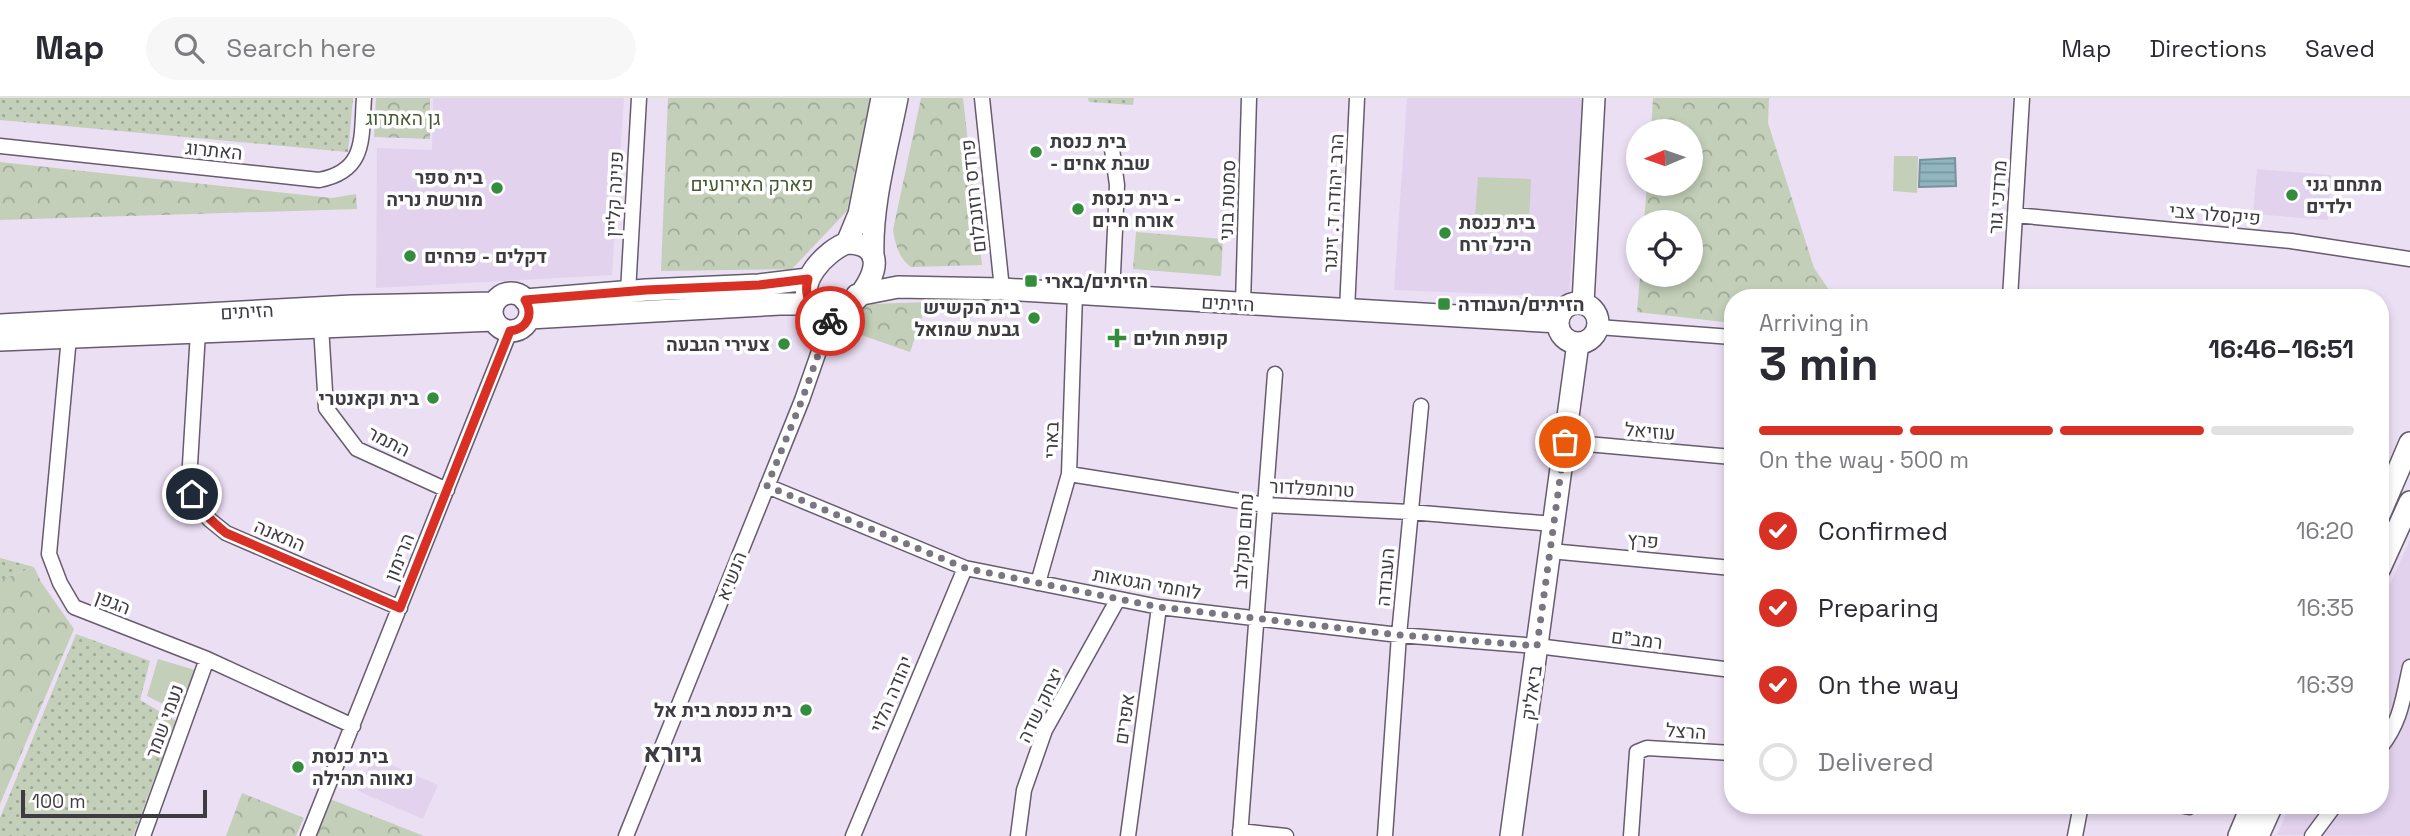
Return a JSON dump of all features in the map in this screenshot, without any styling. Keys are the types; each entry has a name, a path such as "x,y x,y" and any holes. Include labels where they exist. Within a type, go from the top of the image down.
{"street":[{"name":"האתרוג","path":"0,146 320,180 332,178 353,165 359,149 364,98"},
{"name":"פנינה קליין","path":"628,292 639,98"},
{"path":"823,311 806,294 808,279 834,250 847,243 859,214 882,98"},
{"path":"527,309 800,304 823,311 844,310 871,281 875,209 897,98"},
{"name":"פרדס רוזנבלום","path":"982,98 1002,289"},
{"name":"סמטת בוני","path":"1243,304 1249,98"},
{"name":"הרב יהודה ד. זינגר","path":"1347,310 1357,98"},
{"path":"1583,303 1594,98"},
{"name":"מרדכי גור","path":"2011,289 2022,98"},
{"path":"1112,149 1118,185 1112,296"},
{"name":"פיקסלר צבי","path":"2015,215 2291,241 2410,259"},
{"path":"847,243 862,246 873,265"},
{"name":"הזיתים","path":"873,265 887,285 898,287 1002,289 1558,322"},
{"path":"527,309 628,292 759,285 808,279"},
{"name":"הזיתים","path":"857,295 898,287"},
{"path":"509,293 520,296 527,309 521,328 499,318 503,295 509,293"},
{"name":"בארי","path":"1038,583 1069,474 1075,294"},
{"path":"1583,303 1594,309 1598,327 1591,338 1578,343 1572,342 1562,334 1558,322 1563,309 1569,305 1583,303"},
{"name":"הזיתים","path":"0,325 352,306 499,318"},
{"name":"הנשיא","path":"626,836 802,400 823,311"},
{"name":"הזיתים","path":"0,340 499,318"},
{"name":"הרימון","path":"308,836 447,490 499,318"},
{"name":"התמר","path":"321,326 326,408 356,449 447,490"},
{"path":"1598,327 1724,336"},
{"name":"התאנה","path":"198,332 189,466 192,494 200,509 226,533 400,608"},
{"name":"הגפן","path":"69,337 49,554 60,583 74,607 207,659 353,726"},
{"name":"ביאליק","path":"1511,836 1578,343"},
{"name":"נחום סוקלוב","path":"1240,834 1275,374"},
{"name":"העבודה","path":"1385,836 1399,635 1421,406"},
{"name":"עוזיאל","path":"1565,442 1724,456"},
{"path":"2389,492 2410,443"},
{"name":"טרומפלדור","path":"1069,474 1265,505 1410,512 1554,524"},
{"name":"לוחמי הגטאות","path":"767,486 965,568 1159,607 1399,635 1537,646"},
{"path":"2389,548 2410,502"},
{"name":"פרץ","path":"1550,551 1724,567"},
{"name":"יהודה הלוי","path":"853,836 965,568"},
{"name":"יצחק שדה","path":"1018,836 1024,790 1045,730 1118,599"},
{"name":"אפרים","path":"1128,836 1159,607"},
{"name":"רמב\"ם","path":"1537,646 1724,669"},
{"name":"נעמי שמר","path":"143,836 207,659"},
{"path":"2389,738 2400,715 2410,667"},
{"name":"הרצל","path":"1631,836 1637,752 1647,748 1724,753"},
{"path":"2075,836 2079,814"},
{"path":"2239,836 2248,814"},
{"path":"2258,836 2268,814"},
{"path":"2312,836 2328,814"},
{"path":"1240,834 1286,836"}],"shaded area":[{"name":"בית ספר מורשת נריה","path":"433,98 624,98 612,275 376,288 377,148 432,150"},
{"path":"1407,98 1583,98 1569,297 1394,290"},
{"path":"1955,158 1956,186 1919,187 1920,160"},
{"name":"מתחם גני ילדים","path":"2257,169 2331,175 2328,220 2253,214"},
{"path":"2410,540 2410,836 2277,835 2286,814 2389,814 2389,586"},
{"path":"373,757 438,785 423,819 358,791"}],"green space":[{"path":"0,98 353,98 348,152 0,120"},
{"name":"גן האתרוג","path":"376,98 430,98 430,139 374,137"},
{"name":"פארק האירועים","path":"668,98 870,98 847,211 792,269 661,271"},
{"path":"921,98 963,98 982,265 911,267 903,260 898,250 893,230"},
{"path":"1088,98 1134,98 1133,105 1089,102"},
{"path":"1653,98 1769,98 1768,123 1814,268 1828,289 1724,289 1724,322 1637,312 1639,287 1703,287 1703,210 1645,210 1646,196 1703,196 1703,119 1652,119"},
{"path":"1894,156 1918,156 1917,193 1893,191"},
{"path":"0,162 332,198 356,194 357,209 0,220"},
{"path":"1478,177 1531,179 1529,222 1475,217"},
{"path":"1136,232 1223,239 1221,276 1133,269"},
{"path":"927,302 910,352 847,330 855,308 872,304"},
{"path":"0,558 34,567 0,580"},
{"path":"34,567 41,582 74,629 0,804 0,580"},
{"path":"76,634 150,661 140,700 176,721 133,836 0,836 0,818"},
{"path":"158,659 195,670 181,713 147,696"},
{"path":"242,793 304,818 296,836 226,836"},
{"path":"325,797 424,836 308,836"}],"way so far":[{"path":"830,321 767,486 965,568 1159,607 1399,635 1537,646 1565,442"}],"place":[{"name":"בית כנסת - שבת אחים","path":"1036,152"},
{"name":"בית ספר מורשת נריה","path":"497,188"},
{"name":"מתחם גני ילדים","path":"2292,195"},
{"name":"בית כנסת - אורח חיים","path":"1078,209"},
{"name":"בית כנסת היכל זרח","path":"1445,233"},
{"name":"דקלים - פרחים","path":"410,256"},
{"name":"הזיתים/בארי","path":"1031,281"},
{"name":"הזיתים/העבודה","path":"1444,304"},
{"name":"בית הקשיש גבעת שמואל","path":"1034,318"},
{"name":"קופת חולים","path":"1117,338"},
{"name":"צעירי הגבעה","path":"784,344"},
{"name":"בית וקאנטרי","path":"433,398"},
{"name":"בית כנסת בית אל","path":"806,710"},
{"name":"בית כנסת נאווה תהילה","path":"298,767"}],"district":[{"name":"גיורא","path":"673,753"}],"route":[{"path":"192,494 200,509 226,533 400,608 510,331 521,328 529,318 530,312 525,300 646,290 759,285 808,279 806,294 809,301 820,312 832,314 830,321"}]}
